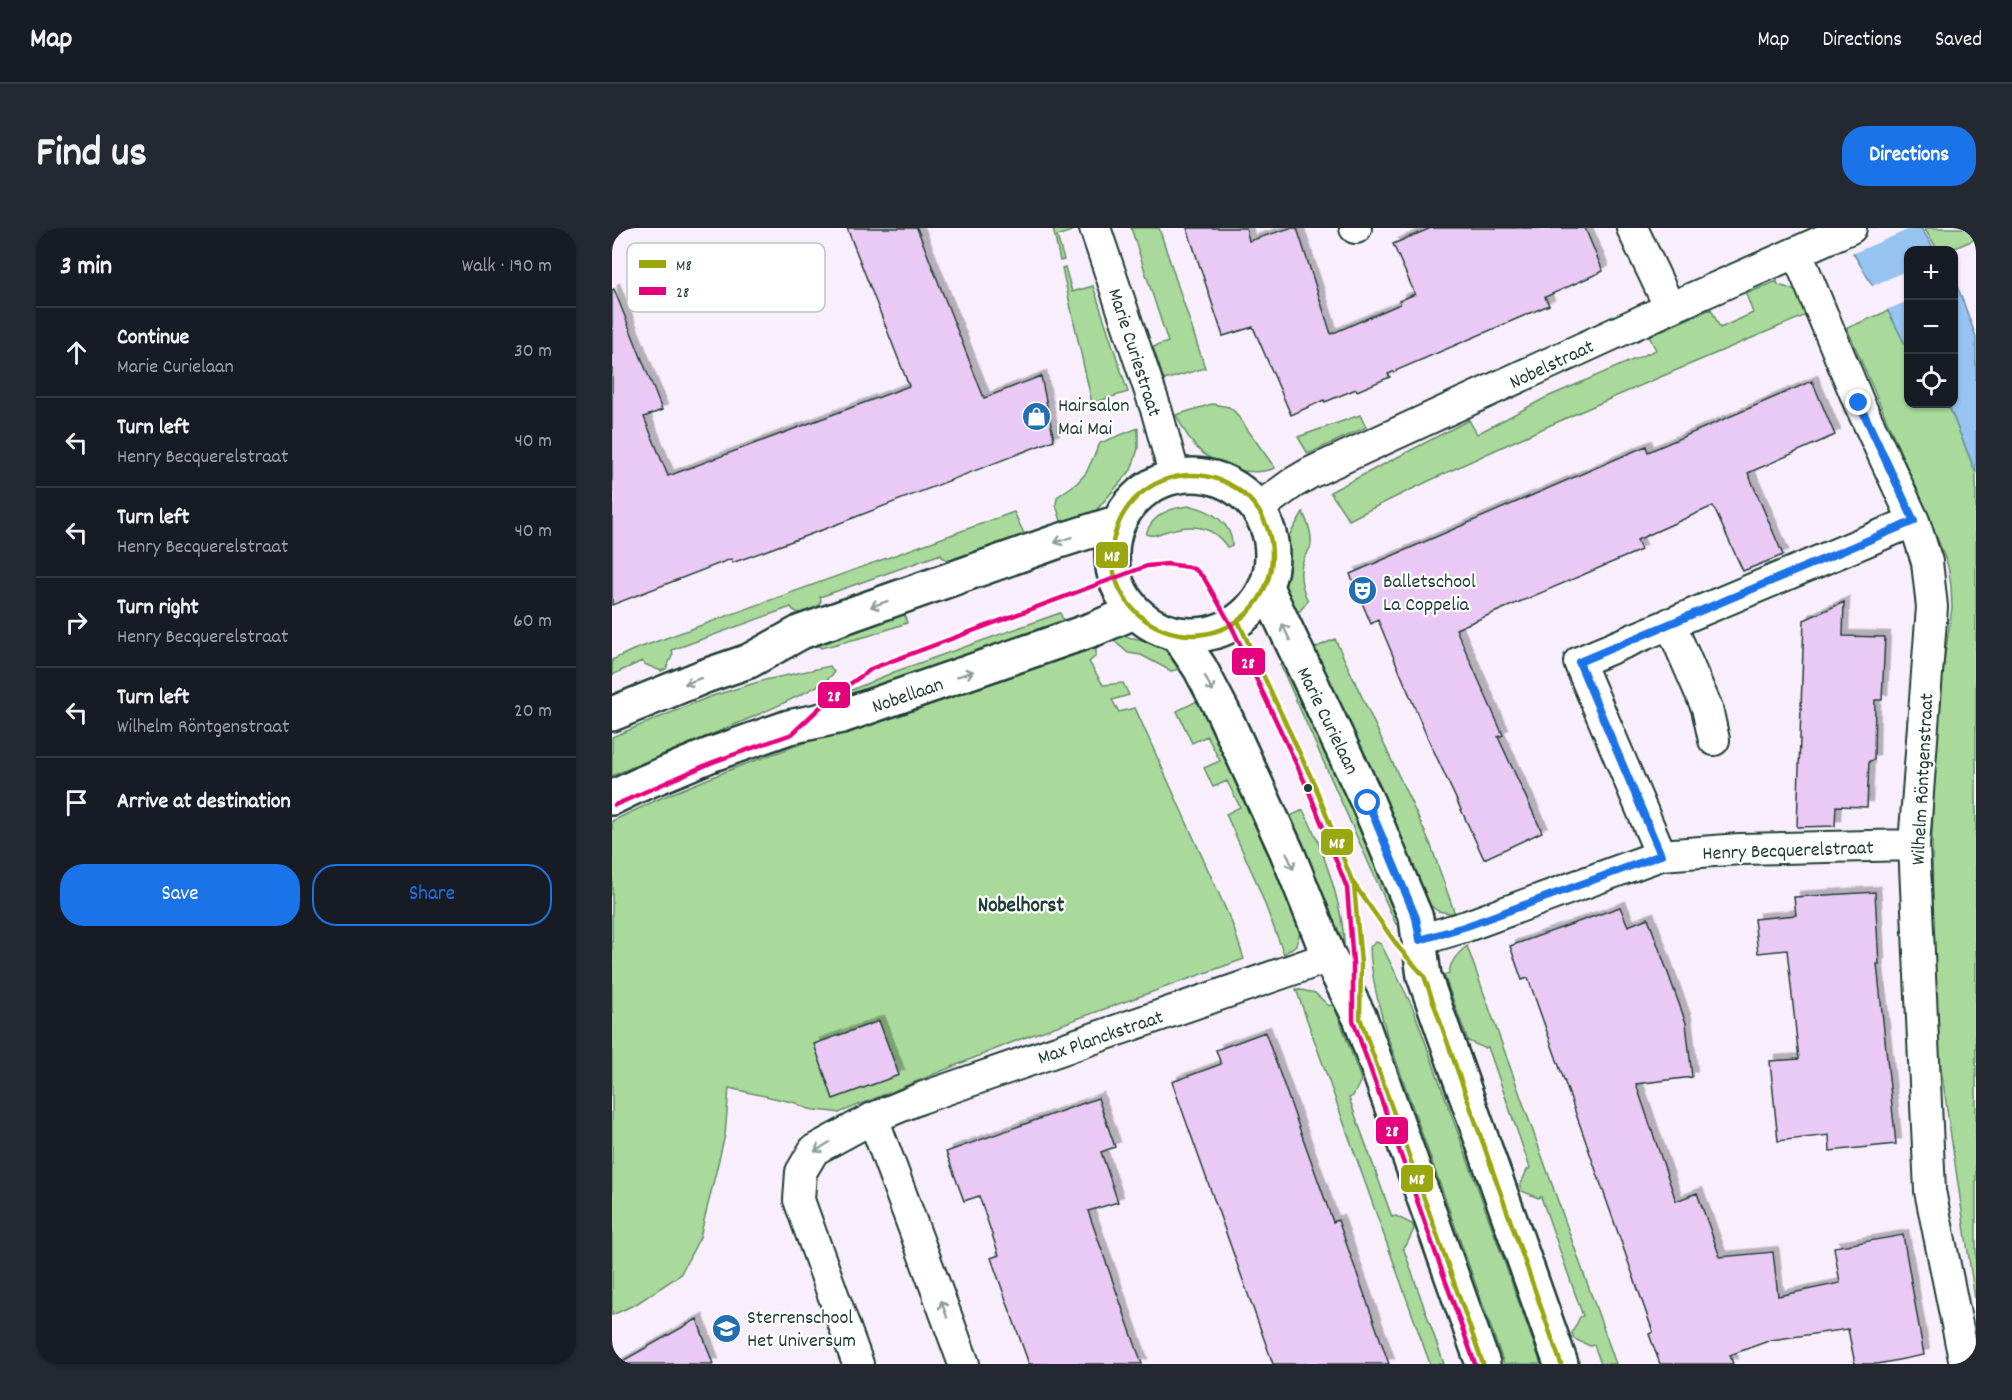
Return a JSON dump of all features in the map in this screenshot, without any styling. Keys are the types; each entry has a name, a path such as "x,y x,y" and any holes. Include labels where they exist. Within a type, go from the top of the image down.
{"street":[{"name":"Marie Curiestraat","path":"1095,228 1157,412 1175,477"},
{"path":"1632,228 1670,308"},
{"name":"Nobelstraat","path":"1257,509 1310,473 1847,229"},
{"name":"Wilhelm Röntgenstraat","path":"1797,253 1859,403 1914,521 1926,562 1932,607 1914,845 1930,1191 1965,1364"},
{"path":"1193,475 1212,478 1229,484 1245,495 1257,509 1270,539 1272,555 1270,571 1266,587 1259,600 1238,621 1209,634 1177,634 1160,629 1134,612 1123,598 1113,571 1112,546 1119,522 1136,498 1160,482 1193,475"},
{"path":"1661,855 1579,662 1914,521"},
{"path":"612,714 749,661 801,632 1119,522"},
{"name":"Marie Curielaan","path":"1266,587 1368,803 1416,918 1424,976 1562,1364"},
{"name":"Nobellaan","path":"612,798 710,755 789,727 842,717 1094,629 1134,612"},
{"path":"1670,623 1707,708 1714,740"},
{"path":"1177,634 1200,668 1223,712 1287,852 1329,957 1360,1018 1483,1364"},
{"name":"Henry Becquerelstraat","path":"1420,940 1467,926 1661,855 1740,849 1914,845"},
{"name":"Max Planckstraat","path":"858,1364 799,1200 801,1172 814,1150 873,1118 921,1098 1329,957"},
{"path":"873,1118 964,1364"}],"green space":[{"path":"1053,228 1074,228 1074,230 1057,236 1064,260 1060,261"},
{"path":"1131,228 1159,228 1205,368 1164,380 1153,347 1168,342"},
{"path":"1924,228 1976,228 1976,239 1958,247 1935,246"},
{"path":"1065,267 1072,292 1093,286 1128,392 1092,403 1062,268"},
{"path":"1777,281 1778,285 1799,294 1811,313 1636,387 1349,520 1330,492 1469,420 1477,434 1545,398 1656,350 1649,336 1711,309 1720,328 1753,313 1746,294"},
{"path":"1888,311 1904,342 1904,408 1950,408 1976,473 1976,1306 1938,1048 1933,928 1932,835 1938,701 1952,608 1951,586 1948,566 1935,532 1847,328"},
{"path":"1212,404 1229,407 1235,412 1275,468 1255,472 1245,471 1223,465 1197,448 1176,415"},
{"path":"1360,415 1366,427 1308,454 1298,437"},
{"path":"1138,428 1138,449 1131,470 1092,515 1063,527 1056,505 1057,497 1077,483 1086,473 1100,443"},
{"path":"1191,506 1219,519 1229,531 1232,546 1227,547 1214,533 1198,528 1190,527 1153,535 1146,534 1153,521 1164,513"},
{"path":"1014,512 1027,540 958,565 942,557 941,554 820,597 821,601 813,616 809,618 791,607 672,650 673,654 666,669 661,671 642,661 612,675 612,660 633,650"},
{"path":"1303,512 1311,540 1301,574 1303,590 1308,601 1300,611 1292,615 1282,588 1285,546"},
{"path":"904,612 907,623 868,636 821,648 814,638"},
{"path":"1060,613 1067,628 837,702 840,695 894,672"},
{"path":"1116,635 1152,644 1169,652 1183,664 1179,669 1171,671 1141,655 1128,653 1113,640"},
{"path":"1335,639 1430,843 1455,914 1438,911 1422,899 1308,651"},
{"path":"1093,640 1096,656 1089,662 1103,685 1123,683 1129,695 1112,700 1119,712 1135,708 1232,923 1244,959 1018,1040 839,1113 812,1110 796,1103 729,1088 725,1135 700,1237 680,1275 636,1304 612,1315 612,821 737,767"},
{"path":"1291,659 1406,924 1396,924 1394,920 1280,664"},
{"path":"830,666 834,672 824,682 801,695 612,776 612,737 709,697 765,680"},
{"path":"1203,698 1223,740 1301,929 1296,945 1284,954 1256,881 1226,814 1240,807 1227,781 1213,787 1204,768 1220,761 1207,736 1192,743 1177,711"},
{"path":"1303,810 1324,857 1340,912 1344,943 1335,949 1282,820"},
{"path":"1376,942 1381,944 1413,1008 1541,1364 1504,1364 1387,1035 1372,969 1370,947"},
{"path":"1467,946 1616,1364 1601,1364 1594,1345 1590,1346 1574,1339 1572,1333 1580,1317 1583,1316 1541,1197 1538,1198 1522,1191 1520,1186 1530,1168 1488,1047 1484,1048 1468,1041 1444,975 1449,973 1455,958"},
{"path":"1296,989 1315,993 1329,1006 1334,1004 1361,1080 1353,1096 1349,1098 1392,1217 1396,1216 1412,1224 1414,1229 1406,1246 1403,1247 1444,1364 1430,1364"}],"water":[{"path":"1850,228 1921,228 1932,246 1904,246 1904,342 1853,253 1859,249"},
{"path":"1958,289 1976,337 1976,473 1950,408 1958,408"}],"pier":[{"path":"1847,228 1912,228 1854,253 1852,250 1855,248"},
{"path":"1904,272 1904,303 1884,311 1870,287"}],"building":[{"path":"847,228 917,228 984,398 1041,376 1054,440 822,530 732,563 731,559 612,605 612,290 614,289 662,410 644,417 668,476 909,386"},
{"path":"1187,228 1246,228 1249,241 1290,228 1297,228 1331,334 1400,304 1399,301 1415,294 1393,244 1431,228 1585,228 1603,271 1545,297 1549,305 1388,374 1390,377 1357,391 1356,389 1325,402 1324,400 1291,415 1253,327 1223,336"},
{"path":"1812,381 1835,435 1748,473 1783,555 1743,571 1713,506 1637,540 1641,550 1456,629 1503,735 1498,737 1542,832 1484,859 1425,732 1378,620 1371,624 1350,574 1646,446 1648,452"},
{"path":"1844,602 1843,636 1885,637 1882,700 1875,700 1874,760 1869,761 1867,807 1836,806 1835,826 1797,827 1804,620"},
{"path":"1875,892 1879,964 1877,964 1896,1144 1830,1151 1829,1135 1778,1141 1770,1061 1799,1059 1787,950 1758,953 1754,919 1796,915 1794,897"},
{"path":"1620,907 1628,926 1648,918 1686,1023 1692,1077 1636,1084 1676,1201 1697,1193 1720,1257 1773,1252 1778,1296 1840,1283 1834,1247 1903,1235 1924,1355 1878,1364 1855,1364 1848,1329 1771,1340 1730,1355 1733,1364 1660,1364 1649,1334 1653,1332 1528,978 1522,980 1510,946"},
{"path":"879,1021 899,1075 833,1099 814,1044"},
{"path":"1265,1032 1333,1222 1338,1220 1389,1364 1273,1364 1172,1082 1221,1064 1216,1050"},
{"path":"1098,1098 1115,1147 1101,1152 1118,1202 1088,1211 1142,1364 1029,1364 991,1258 999,1255 979,1196 964,1201 946,1152"},
{"path":"697,1319 713,1364 617,1364"}],"transit line":[{"name":"M8","path":"1192,475 1208,476 1223,481 1249,498 1266,524 1271,539 1272,555 1271,571 1266,586 1249,612 1223,629 1208,634 1192,635 1176,634 1161,629 1135,612 1118,586 1113,571 1112,555 1113,539 1118,524 1135,498 1161,481 1176,476 1192,475"},
{"name":"28","path":"615,805 713,762 792,734 831,697 873,668 1147,566 1167,564 1196,570 1204,578 1231,625 1308,789 1347,888 1353,963 1353,1020 1475,1364"},
{"name":"M8","path":"1238,621 1315,786 1354,886 1361,963 1360,1018 1483,1364"},
{"name":"M8","path":"1352,881 1399,948 1424,976 1561,1364"}],"place":[{"name":"Hairsalon Mai Mai","path":"1037,416"},
{"name":"Balletschool La Coppelia","path":"1362,591"},
{"name":"Sterrenschool Het Universum","path":"726,1328"}],"district":[{"name":"Nobelhorst","path":"1021,904"}],"route":[{"path":"1368,803 1416,918 1420,940 1467,926 1661,855 1579,662 1914,521 1859,403"}]}
